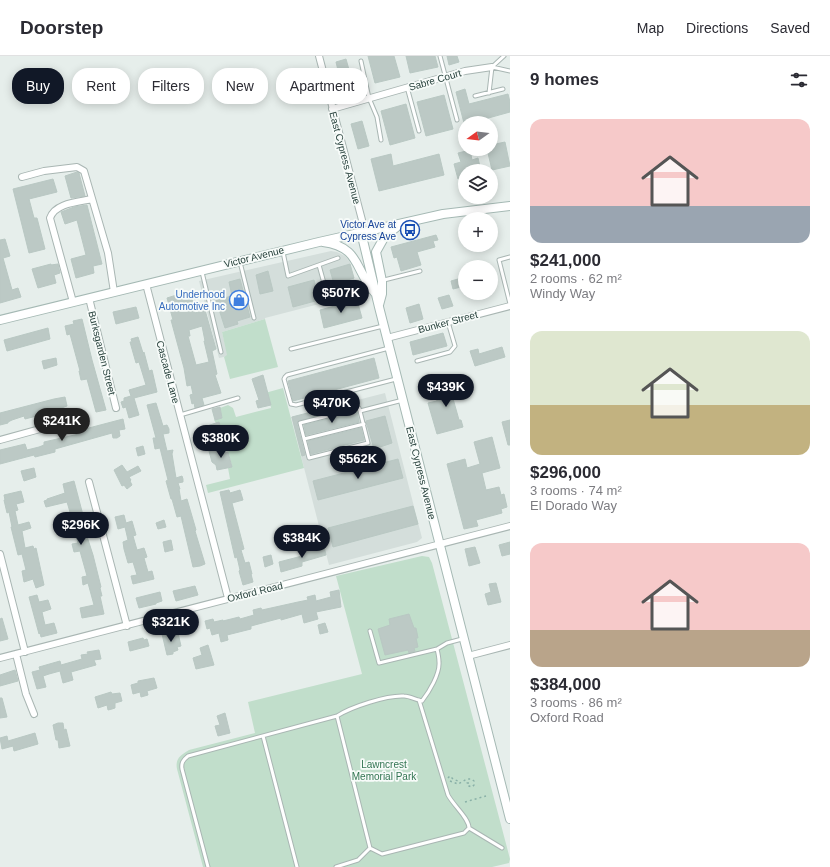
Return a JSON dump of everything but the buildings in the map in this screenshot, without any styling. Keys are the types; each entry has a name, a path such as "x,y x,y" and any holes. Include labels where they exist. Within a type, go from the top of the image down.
{"main road":[{"name":"Victor Avenue","path":"0,320 240,260 404,222 461,211 510,206"},
{"path":"379,307 382,294 382,281 376,252 385,236 395,227 404,222"},
{"name":"East Cypress Avenue","path":"361,232 383,326 468,656 509,808 510,819"},
{"path":"319,242 337,245 350,253 367,283 375,293"}],"street":[{"name":"East Cypress Avenue","path":"319,56 362,220 361,232"},
{"name":"Sabre Court","path":"332,109 465,71 492,67"},
{"path":"22,177 77,167 84,172 108,253 114,292"},
{"path":"73,302 50,218 52,212 60,206 92,199"},
{"name":"Cascade Lane","path":"146,284 228,598"},
{"name":"Burksgarden Street","path":"89,298 116,408"},
{"name":"Bunker Street","path":"387,338 510,305"},
{"path":"0,440 69,421"},
{"path":"89,482 127,626"},
{"name":"Oxford Road","path":"0,658 510,526"},
{"path":"0,554 25,652"},
{"path":"468,656 510,645"},
{"path":"16,654 26,694 34,714"}],"lane":[{"path":"440,56 457,120"},
{"path":"489,92 492,67 504,56"},
{"path":"362,61 369,98 377,116 381,140"},
{"path":"492,67 510,71"},
{"path":"407,87 419,131"},
{"path":"475,96 503,89"},
{"path":"283,250 288,276 338,258"},
{"path":"510,257 499,260 510,305"},
{"path":"240,260 254,318"},
{"path":"319,265 327,294 367,283"},
{"path":"202,270 221,352"},
{"path":"382,281 420,271"},
{"path":"417,360 450,352 453,349 455,346 448,322"},
{"path":"291,349 383,326"},
{"path":"389,348 287,375 284,376 285,382 291,404 296,406 397,379"},
{"path":"180,415 238,398"},
{"path":"360,411 403,400"},
{"path":"359,408 360,411 368,443 309,458 300,423 359,408"},
{"path":"304,439 364,424"},
{"path":"370,631 379,663 437,649 447,643 464,639"},
{"path":"208,867 181,764 184,759 188,756 337,716 352,707 392,697 408,696 422,701 433,683 439,665 437,649"},
{"path":"418,700 448,795 468,821 469,828"},
{"path":"337,716 370,848 382,854 464,833 469,828"},
{"path":"263,736 297,867"},
{"path":"469,828 502,848"},
{"path":"336,867 358,860 370,848"}],"path":[{"path":"460,783 450,776 448,777 451,783 458,784 471,778 474,781 474,785 472,787 468,786 468,783 470,783"},
{"path":"465,802 486,796"}],"shaded area":[{"path":"331,251 345,256 350,262 358,294 265,318 222,332 228,356 219,358 199,281"},
{"path":"385,393 422,538 417,542 329,565 291,417"}],"green space":[{"path":"265,319 278,367 230,379 224,357 227,355 222,332"},
{"path":"283,388 304,468 208,493 206,485 230,479 228,468 232,466 224,435 221,436 222,433 214,420 222,418 220,408 228,405 233,408 236,417 271,408 269,398 265,393"},
{"name":"Lawncrest Memorial Park","path":"422,556 429,557 432,563 510,859 509,863 492,867 203,867 177,769 179,757 189,750 255,733 248,702 362,674 336,576"}],"place":[{"name":"Victor Ave at Cypress Ave","path":"410,230"},
{"name":"Underhood Automotive Inc","path":"239,300"}]}
